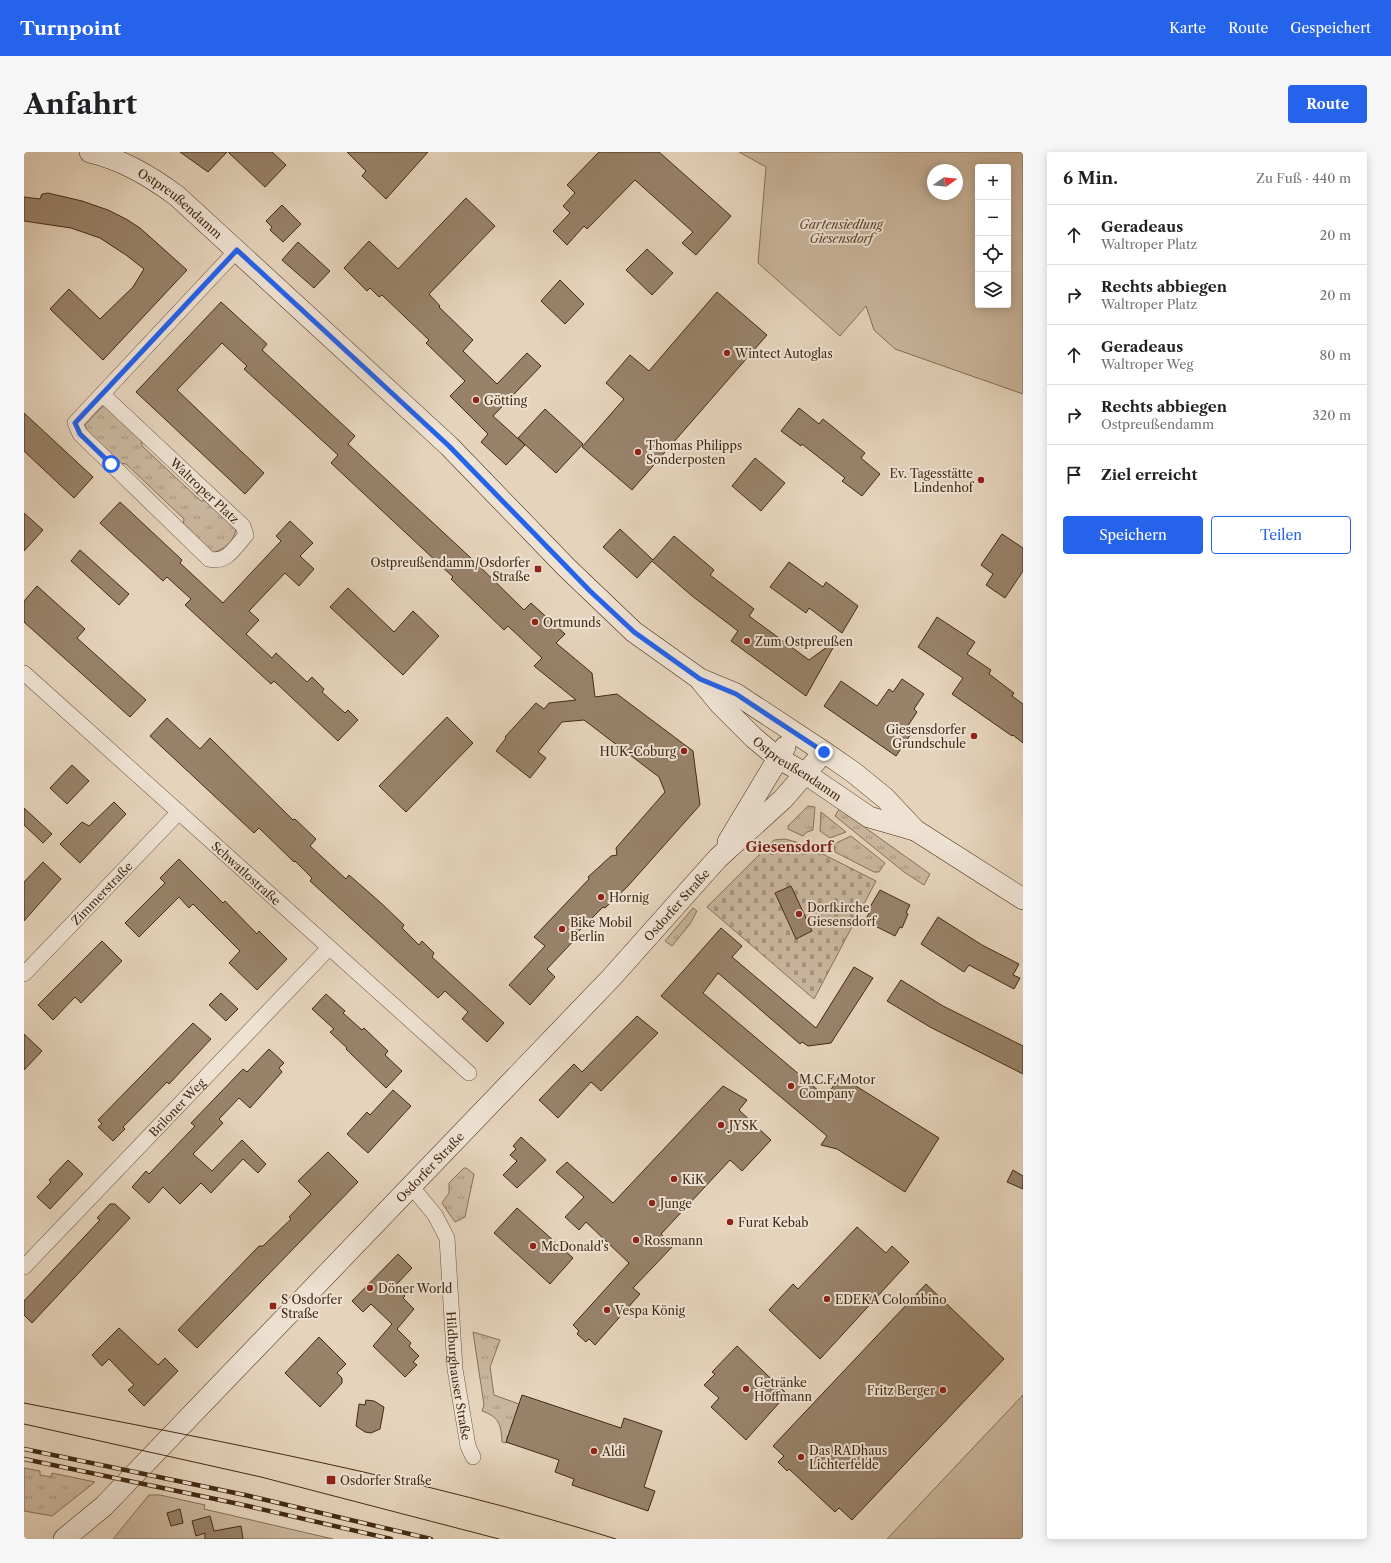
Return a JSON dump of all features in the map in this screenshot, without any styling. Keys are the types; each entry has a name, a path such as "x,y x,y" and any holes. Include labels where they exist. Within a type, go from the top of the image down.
{"main road":[{"name":"Ostpreußendamm","path":"90,152 124,163 149,176 177,196 449,446 613,614 657,650 700,679 736,694 824,752 853,772 885,798 915,830 1023,899"},
{"name":"Ostpreußendamm","path":"700,679 720,704 754,738 778,758 806,774 869,817 915,830"},
{"name":"Osdorfer Straße","path":"718,858 794,733"},
{"name":"Osdorfer Straße","path":"64,1539 104,1506 611,978 718,858 783,799 824,752"},
{"name":"Osdorfer Straße","path":"79,1539 104,1506"}],"street":[{"path":"102,394 237,250"},
{"name":"Waltroper Platz","path":"102,394 243,526 246,535 223,560 218,561 209,559 80,434 75,423 102,394"},
{"name":"Schwatlostraße","path":"24,673 469,1073"},
{"name":"Zimmerstraße","path":"24,974 179,812"},
{"name":"Briloner Weg","path":"24,1267 329,948"},
{"name":"Hildburghauser Straße","path":"411,1186 436,1215 447,1238 455,1369 468,1446 473,1456"}],"green space":[{"name":"Gartensiedlung Giesensdorf","path":"739,152 1023,152 1023,394 895,349 874,330 866,306 840,336 758,263 766,167"},
{"path":"104,406 141,437 142,446 201,501 210,500 236,528 235,533 228,545 211,553 183,527 184,519 126,464 117,463 85,430 85,425"},
{"path":"808,806 815,807 813,830 807,832 803,836 788,829 788,826"},
{"path":"839,809 930,874 924,885 904,872 835,816"},
{"path":"821,812 846,832 830,838 820,831"},
{"path":"851,836 885,863 879,872 874,872 835,852 834,844"},
{"path":"785,839 803,844 876,881 814,999 707,907 774,840"},
{"path":"693,908 697,911 690,924 672,946 665,941"},
{"path":"464,1168 474,1174 465,1217 455,1222 442,1203 449,1193 449,1183"},
{"path":"473,1332 500,1340 490,1367 494,1395 519,1404 506,1443 502,1442 500,1426 496,1419 488,1413 482,1411 484,1405"},
{"path":"1023,1395 1023,1539 887,1539"},
{"path":"24,1468 40,1471 40,1475 51,1477 52,1473 95,1482 52,1516 24,1511"},
{"path":"149,1495 160,1495 205,1505 204,1509 333,1539 113,1539"}],"building":[{"path":"180,152 227,152 208,172"},
{"path":"228,152 272,152 286,165 265,187"},
{"path":"347,152 428,152 386,199 362,176 366,171"},
{"path":"599,152 659,152 731,216 696,255 682,243 693,232 635,180 587,229 584,226 567,245 553,231 570,213 563,206 575,193 567,185"},
{"path":"48,193 82,201 108,210 126,219 140,228 187,270 103,360 50,309 69,289 100,319 133,287 144,269 100,238 71,228 24,221 24,197 40,199 42,194"},
{"path":"466,198 495,226 429,294 440,306 439,307 473,340 463,351 497,384 527,353 541,366 493,416 525,445 506,465 481,442 488,434 450,396 465,381 426,343 429,340 382,295 379,297 370,288 367,291 344,268 369,241 398,269"},
{"path":"282,205 301,224 283,242 270,230 272,227 266,221"},
{"path":"298,242 330,271 314,288 282,260"},
{"path":"647,249 673,273 652,295 626,270"},
{"path":"560,280 584,304 565,324 541,301"},
{"path":"717,292 767,335 632,490 582,447 624,399 606,383 630,355 649,371"},
{"path":"221,302 267,344 262,350 355,436 348,444 472,559 524,610 531,603 565,634 556,643 592,673 595,697 617,694 693,751 700,805 628,886 605,908 603,907 577,933 579,935 547,969 555,977 530,1005 509,985 545,946 534,937 589,879 588,877 611,856 617,855 616,848 665,792 659,777 584,720 562,722 538,752 546,758 530,778 496,751 506,738 505,737 536,703 544,709 549,703 576,700 534,666 542,658 508,626 504,630 451,579 453,577 331,463 338,455 244,369 247,366 222,343 177,390 264,473 245,494 136,392"},
{"path":"799,408 819,424 823,419 865,453 861,458 880,474 862,496 842,481 845,478 802,444 801,446 781,431"},
{"path":"545,409 583,444 556,473 518,438"},
{"path":"24,413 93,477 74,498 24,451"},
{"path":"755,458 785,483 761,511 732,486"},
{"path":"120,502 182,560 180,563 223,603 281,541 276,536 290,521 313,543 300,556 314,569 299,586 285,573 249,611 259,620 246,634 272,658 276,653 307,682 312,677 324,689 322,692 345,713 348,710 358,720 338,741 274,681 271,684 185,605 191,599 167,577 163,581 100,523"},
{"path":"24,513 43,530 24,551"},
{"path":"620,529 653,560 674,536 714,570 710,575 754,609 749,616 809,660 838,639 806,696 731,641 738,631 692,596 652,561 637,578 603,547"},
{"path":"1002,534 1023,548 1023,571 1005,598 986,585 993,574 981,565"},
{"path":"80,550 129,594 119,605 71,561"},
{"path":"789,562 823,587 826,582 858,606 842,633 809,608 806,613 770,587"},
{"path":"37,586 85,629 77,638 146,700 130,717 24,622 24,601"},
{"path":"348,588 394,632 413,611 439,636 403,675 330,607"},
{"path":"937,617 975,642 967,654 991,670 989,674 1014,693 1012,696 1023,704 1023,743 952,694 963,678 918,647"},
{"path":"902,679 924,694 914,709 917,712 907,727 913,731 896,756 824,706 841,681 877,706 889,689 893,692"},
{"path":"447,717 473,743 406,812 379,786"},
{"path":"167,718 200,749 210,738 293,820 295,819 316,839 310,846 346,879 349,875 381,903 404,925 402,928 419,945 422,941 434,953 432,957 504,1023 487,1042 462,1019 468,1012 445,991 438,998 310,881 312,878 259,828 254,833 150,736"},
{"path":"72,765 89,781 67,804 50,788"},
{"path":"114,802 126,814 80,863 60,844 82,822 89,826"},
{"path":"24,808 52,834 43,843 24,825"},
{"path":"179,859 223,903 225,901 257,934 259,931 287,959 257,990 229,963 240,951 193,904 189,908 179,897 139,937 125,923 165,883 160,878"},
{"path":"43,862 61,879 24,921 24,882"},
{"name":"Dorfkirche Giesensdorf","path":"791,886 812,931 796,939 775,893"},
{"path":"880,890 910,905 902,928 900,927 895,936 865,921 869,913 867,912"},
{"path":"938,917 982,945 1019,964 1013,975 1020,978 1014,989 969,965 964,972 921,944"},
{"name":"M.C.F. Motor Company","path":"721,928 742,946 732,957 816,1028 854,967 873,978 831,1043 808,1046 802,1042 800,1044 718,973 703,993 826,1097 840,1076 939,1138 905,1192 837,1149 821,1145 827,1136 661,996"},
{"path":"102,941 122,961 81,1003 75,997 53,1020 38,1005"},
{"path":"901,980 943,1006 1023,1046 1023,1074 930,1027 887,1001"},
{"path":"221,993 238,1009 226,1021 209,1005"},
{"path":"326,994 345,1011 343,1013 362,1030 364,1028 388,1051 385,1055 402,1071 386,1088 330,1032 334,1029 312,1009"},
{"path":"637,1016 658,1033 601,1091 591,1082 558,1118 539,1100 574,1064 582,1072"},
{"path":"193,1023 211,1039 169,1084 167,1082 123,1127 125,1129 113,1141 98,1127 102,1124 98,1120"},
{"path":"24,1034 42,1051 24,1070"},
{"path":"269,1049 284,1063 279,1068 282,1072 250,1108 239,1098 219,1119 223,1123 193,1154 212,1171 242,1140 266,1164 258,1173 243,1159 211,1193 201,1183 180,1204 163,1187 149,1203 132,1187 146,1171 149,1174 195,1126 191,1123 243,1069 247,1072"},
{"path":"723,1086 747,1100 739,1110 771,1140 742,1171 730,1160 661,1234 673,1246 633,1288 640,1294 595,1345 589,1339 586,1342 577,1334 579,1331 573,1325 629,1263 586,1222 579,1230 565,1217 584,1197 556,1172 567,1162 613,1203"},
{"path":"393,1090 411,1106 368,1153 347,1134 367,1112 370,1115"},
{"path":"521,1137 546,1160 517,1188 503,1175 517,1161 510,1155 516,1149 513,1146"},
{"path":"328,1152 358,1182 197,1348 178,1330 259,1246 263,1246 291,1219 289,1217 311,1194 298,1181"},
{"path":"68,1160 83,1174 50,1209 37,1197 51,1182 49,1180"},
{"path":"1013,1170 1023,1176 1023,1189 1007,1182"},
{"path":"110,1204 115,1204 130,1218 32,1323 24,1315 24,1301 100,1220 97,1218"},
{"name":"McDonald's","path":"517,1208 573,1258 550,1284 494,1233"},
{"name":"EDEKA Colombino","path":"857,1227 886,1253 892,1246 909,1262 820,1359 769,1310 793,1284 798,1289"},
{"path":"398,1254 412,1268 395,1286 405,1296 403,1298 414,1309 397,1329 411,1343 409,1346 419,1356 413,1362 417,1365 405,1377 373,1346 392,1324 371,1304 363,1312 352,1301"},
{"path":"926,1284 1004,1359 852,1520 839,1508 835,1512 789,1469 787,1471 778,1462 784,1456 773,1446"},
{"path":"119,1328 158,1365 165,1358 178,1371 144,1406 128,1390 134,1385 109,1359 102,1366 92,1355"},
{"path":"319,1337 346,1364 337,1373 342,1378 342,1383 320,1407 285,1373"},
{"name":"Getränke Hoffmann","path":"737,1346 787,1394 746,1440 711,1407 719,1398 704,1385 715,1374 712,1372"},
{"name":"Aldi","path":"522,1395 621,1428 624,1418 662,1431 644,1487 655,1491 648,1511 572,1485 574,1479 555,1472 559,1460 506,1442"},
{"path":"366,1400 374,1401 384,1407 380,1429 371,1433 365,1432 356,1426 359,1404 365,1405"},
{"path":"180,1509 183,1523 171,1526 167,1513"},
{"path":"210,1516 214,1531 241,1526 243,1539 205,1539 205,1533 196,1536 192,1521"}],"tram line":[{"path":"24,1403 248,1447 396,1479 543,1517 616,1539"},
{"path":"24,1424 261,1477 499,1539"}],"railway":[{"path":"24,1449 245,1495 431,1539"},
{"path":"24,1459 239,1504 391,1539"}],"place":[{"name":"Wintect Autoglas","path":"727,353"},
{"name":"Götting","path":"476,400"},
{"name":"Thomas Philipps Sonderposten","path":"638,452"},
{"name":"Ev. Tagesstätte Lindenhof","path":"981,480"},
{"name":"Ostpreußendamm/Osdorfer Straße","path":"538,569"},
{"name":"Ortmunds","path":"535,622"},
{"name":"Zum Ostpreußen","path":"747,641"},
{"name":"Giesensdorfer Grundschule","path":"974,736"},
{"name":"HUK-Coburg","path":"684,751"},
{"name":"Hornig","path":"601,897"},
{"name":"Dorfkirche Giesensdorf","path":"799,914"},
{"name":"Bike Mobil Berlin","path":"562,929"},
{"name":"M.C.F. Motor Company","path":"791,1086"},
{"name":"JYSK","path":"721,1125"},
{"name":"KiK","path":"674,1179"},
{"name":"Junge","path":"652,1203"},
{"name":"Furat Kebab","path":"730,1222"},
{"name":"Rossmann","path":"636,1240"},
{"name":"McDonald's","path":"533,1246"},
{"name":"Döner World","path":"370,1288"},
{"name":"EDEKA Colombino","path":"827,1299"},
{"name":"S Osdorfer Straße","path":"273,1306"},
{"name":"Vespa König","path":"607,1310"},
{"name":"Getränke Hoffmann","path":"746,1389"},
{"name":"Fritz Berger","path":"943,1390"},
{"name":"Aldi","path":"594,1451"},
{"name":"Das RADhaus Lichterfelde","path":"801,1457"},
{"name":"Osdorfer Straße","path":"331,1480"}],"district":[{"name":"Giesensdorf","path":"789,847"}],"route":[{"path":"111,464 80,434 75,423 237,250 449,446 590,591 634,632 657,650 700,679 736,694 824,752"}]}
